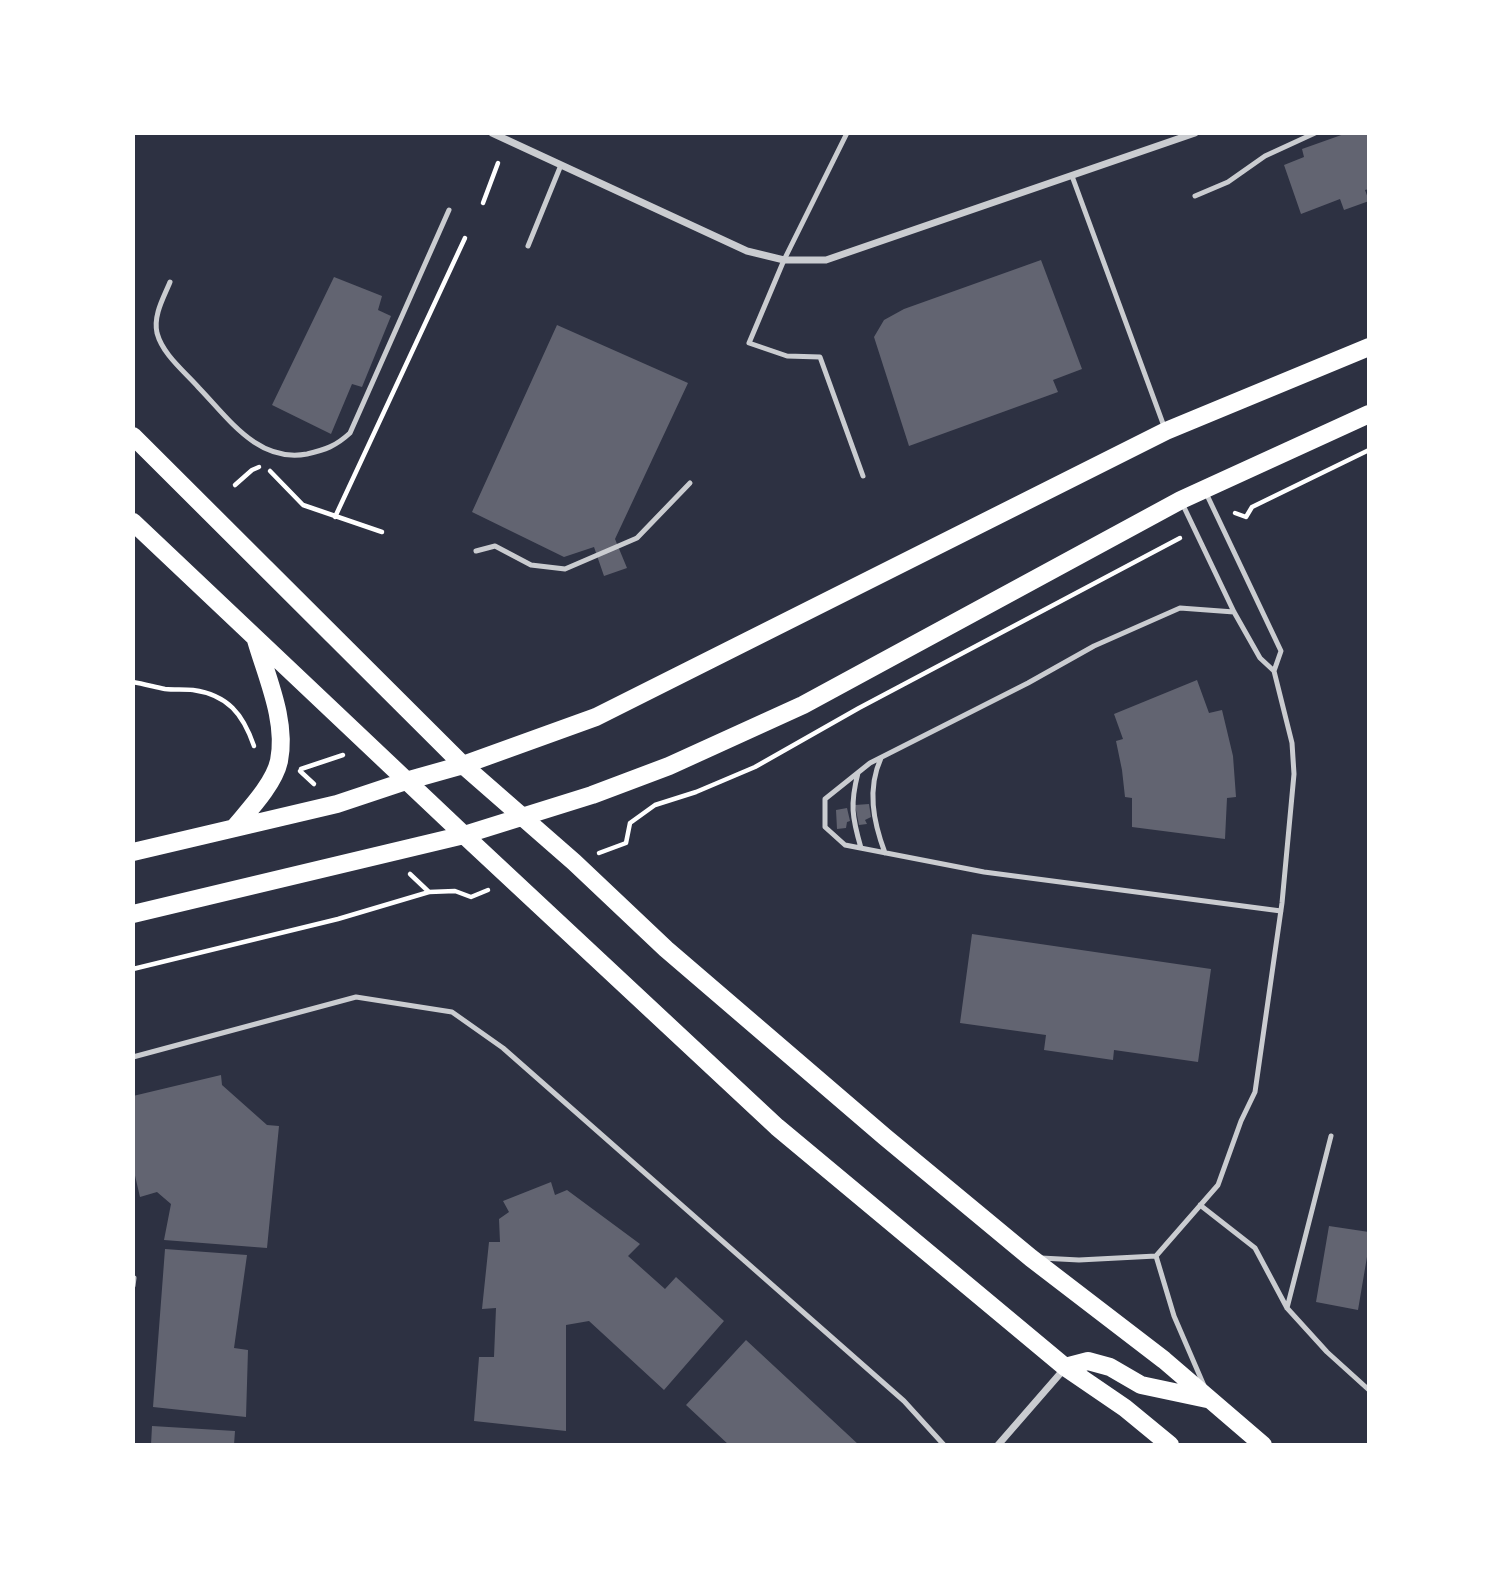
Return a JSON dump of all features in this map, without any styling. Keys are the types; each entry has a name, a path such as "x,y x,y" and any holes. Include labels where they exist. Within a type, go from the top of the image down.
{"main road":[{"path":"133,852 337,804 463,765 596,717 1166,432 1369,347"},
{"path":"133,914 464,835 592,795 669,766 803,705 1181,500 1369,414"},
{"path":"133,436 463,765 574,862 666,949 885,1137 1031,1258 1134,1335 1264,1445"},
{"path":"133,522 777,1127 1065,1367 1125,1408 1170,1445"},
{"path":"234,828 262,795 279,762 280,722 255,638"},
{"path":"1065,1367 1088,1361 1110,1367 1141,1385 1210,1400"}],"street":[{"path":"492,133 747,251 785,260 826,260 1195,133"},
{"path":"998,1445 1065,1367"}],"lane":[{"path":"847,133 785,260 749,343 787,356 820,357 863,476"},
{"path":"1195,196 1228,182 1265,156 1315,133"},
{"path":"528,246 561,165"},
{"path":"1072,176 1166,432"},
{"path":"170,282 156,317 157,332 165,352 174,362 244,435 262,449 298,455 327,450 350,433 449,210"},
{"path":"476,551 495,546 531,565 565,569 637,538 690,483"},
{"path":"1204,489 1281,651 1274,671"},
{"path":"1031,1258 1079,1260 1156,1256 1218,1185 1255,1092 1281,911 1294,774 1292,743 1274,671 1260,658 1234,612 1181,500"},
{"path":"1234,612 1180,608 1094,646 1028,683 882,757 858,772 825,799 825,827 845,845 984,872 1281,911"},
{"path":"882,757 874,774 872,793 875,821 885,853"},
{"path":"858,772 851,805 852,820 861,848"},
{"path":"133,1057 356,997 452,1012 503,1048 894,1392 944,1445"},
{"path":"1287,1308 1331,1136"},
{"path":"1200,1206 1255,1248 1287,1308 1327,1352 1369,1390"},
{"path":"1156,1256 1174,1316 1210,1400"},
{"path":"133,1286 134,1278"}],"path":[{"path":"482,203 498,163"},
{"path":"335,517 465,238"},
{"path":"1246,517 1252,507 1369,450"},
{"path":"235,485 251,470 261,466 270,470 303,505 382,532"},
{"path":"626,843 630,823 656,805 696,792 755,767 859,708 1171,542"},
{"path":"133,682 167,690 192,690 228,702 243,720 256,750"},
{"path":"318,788 298,770 343,755"},
{"path":"133,969 338,919 429,892 455,891 471,897"}],"building":[{"path":"1347,133 1369,133 1369,189 1365,190 1369,201 1344,210 1340,199 1301,214 1284,165 1304,157 1302,149"},
{"path":"1041,260 1082,369 1053,380 1058,392 909,446 874,337 884,320 904,309"},
{"path":"334,277 382,296 378,310 391,316 362,387 352,384 331,434 272,405"},
{"path":"557,325 688,383 615,539 627,568 604,576 594,547 564,557 472,512"},
{"path":"1197,680 1209,713 1222,710 1233,756 1236,797 1227,798 1225,839 1132,827 1132,798 1125,797 1116,741 1123,739 1114,714"},
{"path":"869,804 871,817 865,820 867,824 859,825 855,805"},
{"path":"847,808 850,821 847,822 846,828 837,829 836,810"},
{"path":"972,934 1211,969 1198,1062 1114,1050 1113,1060 1044,1050 1046,1035 960,1023"},
{"path":"221,1075 222,1085 267,1125 279,1126 267,1248 164,1240 171,1204 157,1192 140,1197 133,1167 133,1096"},
{"path":"551,1182 555,1195 567,1190 640,1244 628,1256 665,1289 676,1277 724,1321 664,1390 589,1321 566,1325 566,1431 474,1421 479,1357 494,1357 496,1308 482,1309 489,1242 500,1242 499,1219 509,1212 503,1201"},
{"path":"1329,1226 1369,1232 1358,1310 1316,1302"},
{"path":"165,1249 247,1255 234,1348 248,1350 246,1417 153,1407"},
{"path":"746,1340 859,1445 729,1445 686,1405"},
{"path":"152,1426 235,1431 234,1445 151,1445"}]}
